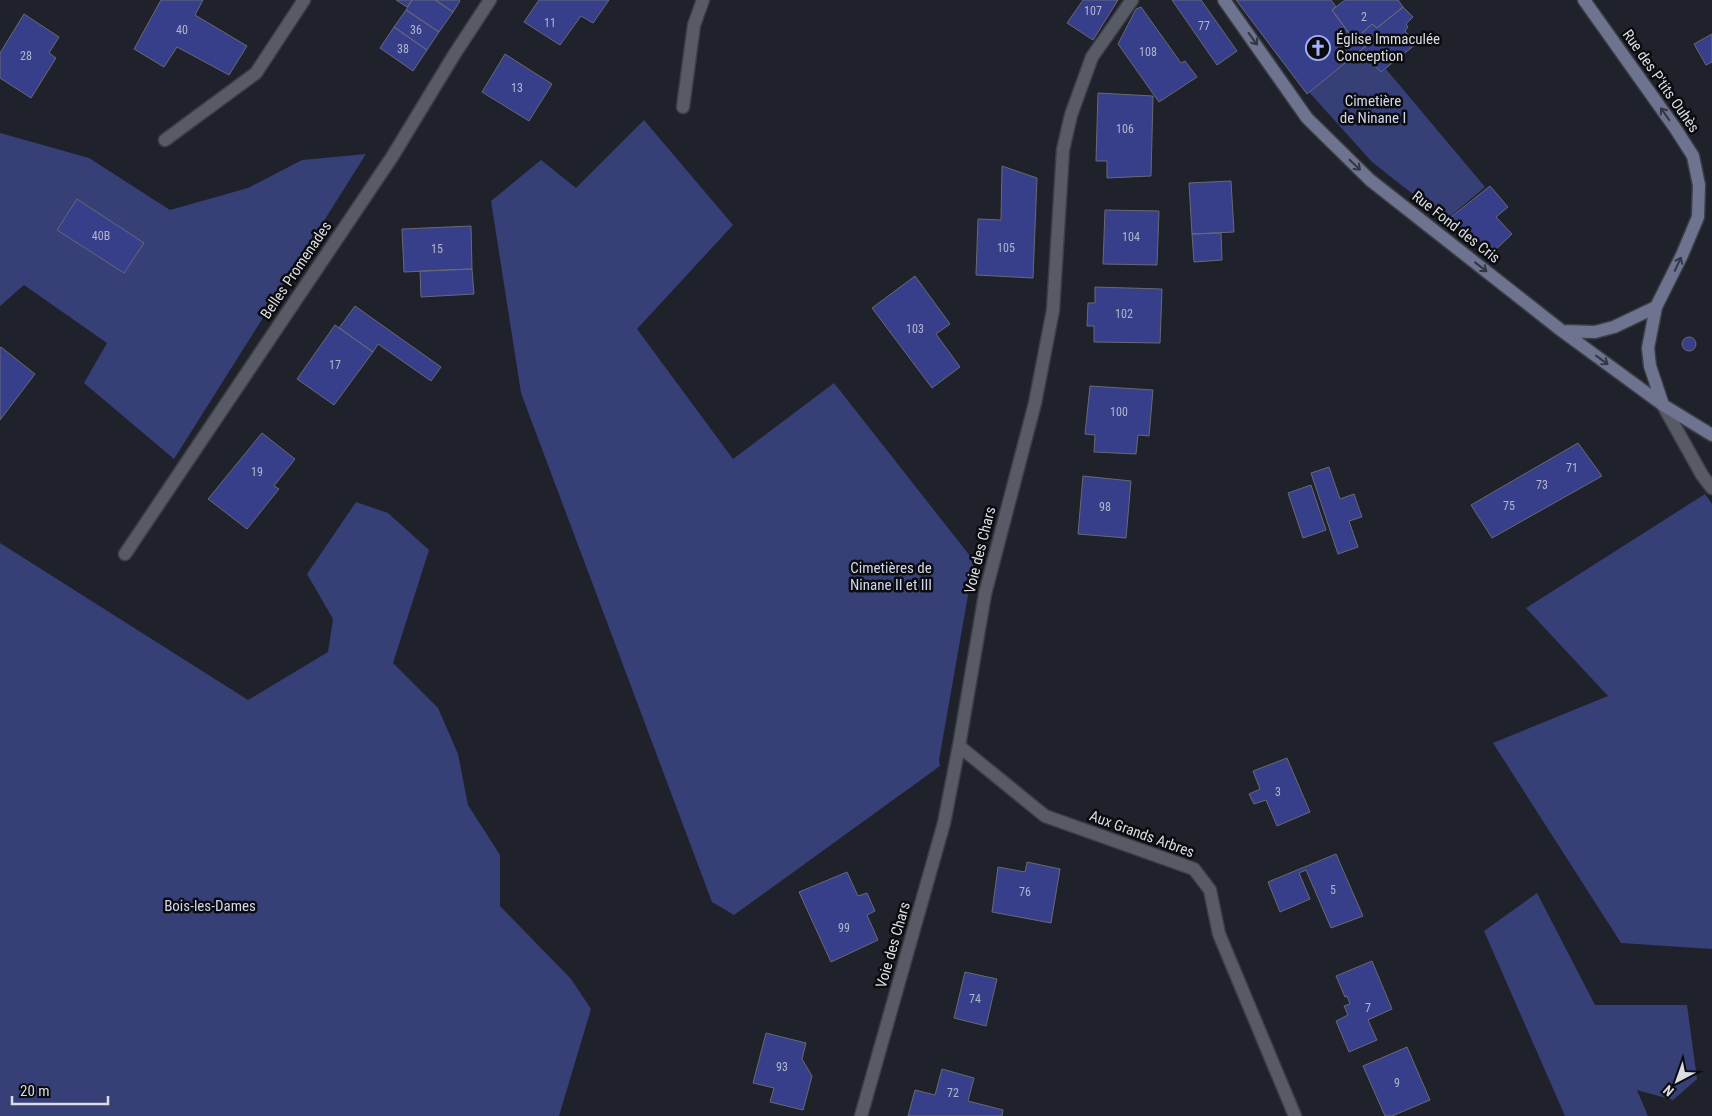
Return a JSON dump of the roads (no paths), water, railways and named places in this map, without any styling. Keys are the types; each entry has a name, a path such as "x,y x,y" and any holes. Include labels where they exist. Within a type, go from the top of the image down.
{"street":[{"path":"164,140 256,72 304,0"},
{"name":"Belles Promenades","path":"125,554 387,165 490,0"},
{"path":"683,107 694,25 703,0"},
{"name":"Voie des Chars","path":"861,1116 944,823 985,594 1036,403 1053,310 1063,150 1070,115 1092,57 1132,0"},
{"name":"Rue Fond des Cris","path":"1224,0 1307,118 1370,180 1562,331 1663,405 1712,435"},
{"name":"Rue des P'tits Ouhès","path":"1584,0 1693,156 1699,185 1698,216 1682,255 1656,307 1648,348 1650,366 1663,405"},
{"name":"Rue des P'tits Ouhès","path":"1592,0 1596,16"},
{"path":"1562,331 1595,332 1614,327 1656,307"},
{"path":"1663,405 1702,475 1712,488"},
{"name":"Aux Grands Arbres","path":"959,746 1045,816 1194,869 1210,890 1219,934 1295,1116"}],"place":[{"name":"Église Immaculée Conception","path":"1318,48"}],"park label":[{"name":"Cimetière de Ninane I","path":"1373,110"},
{"name":"Cimetières de Ninane II et III","path":"891,576"},
{"name":"Bois-les-Dames","path":"210,906"}]}
